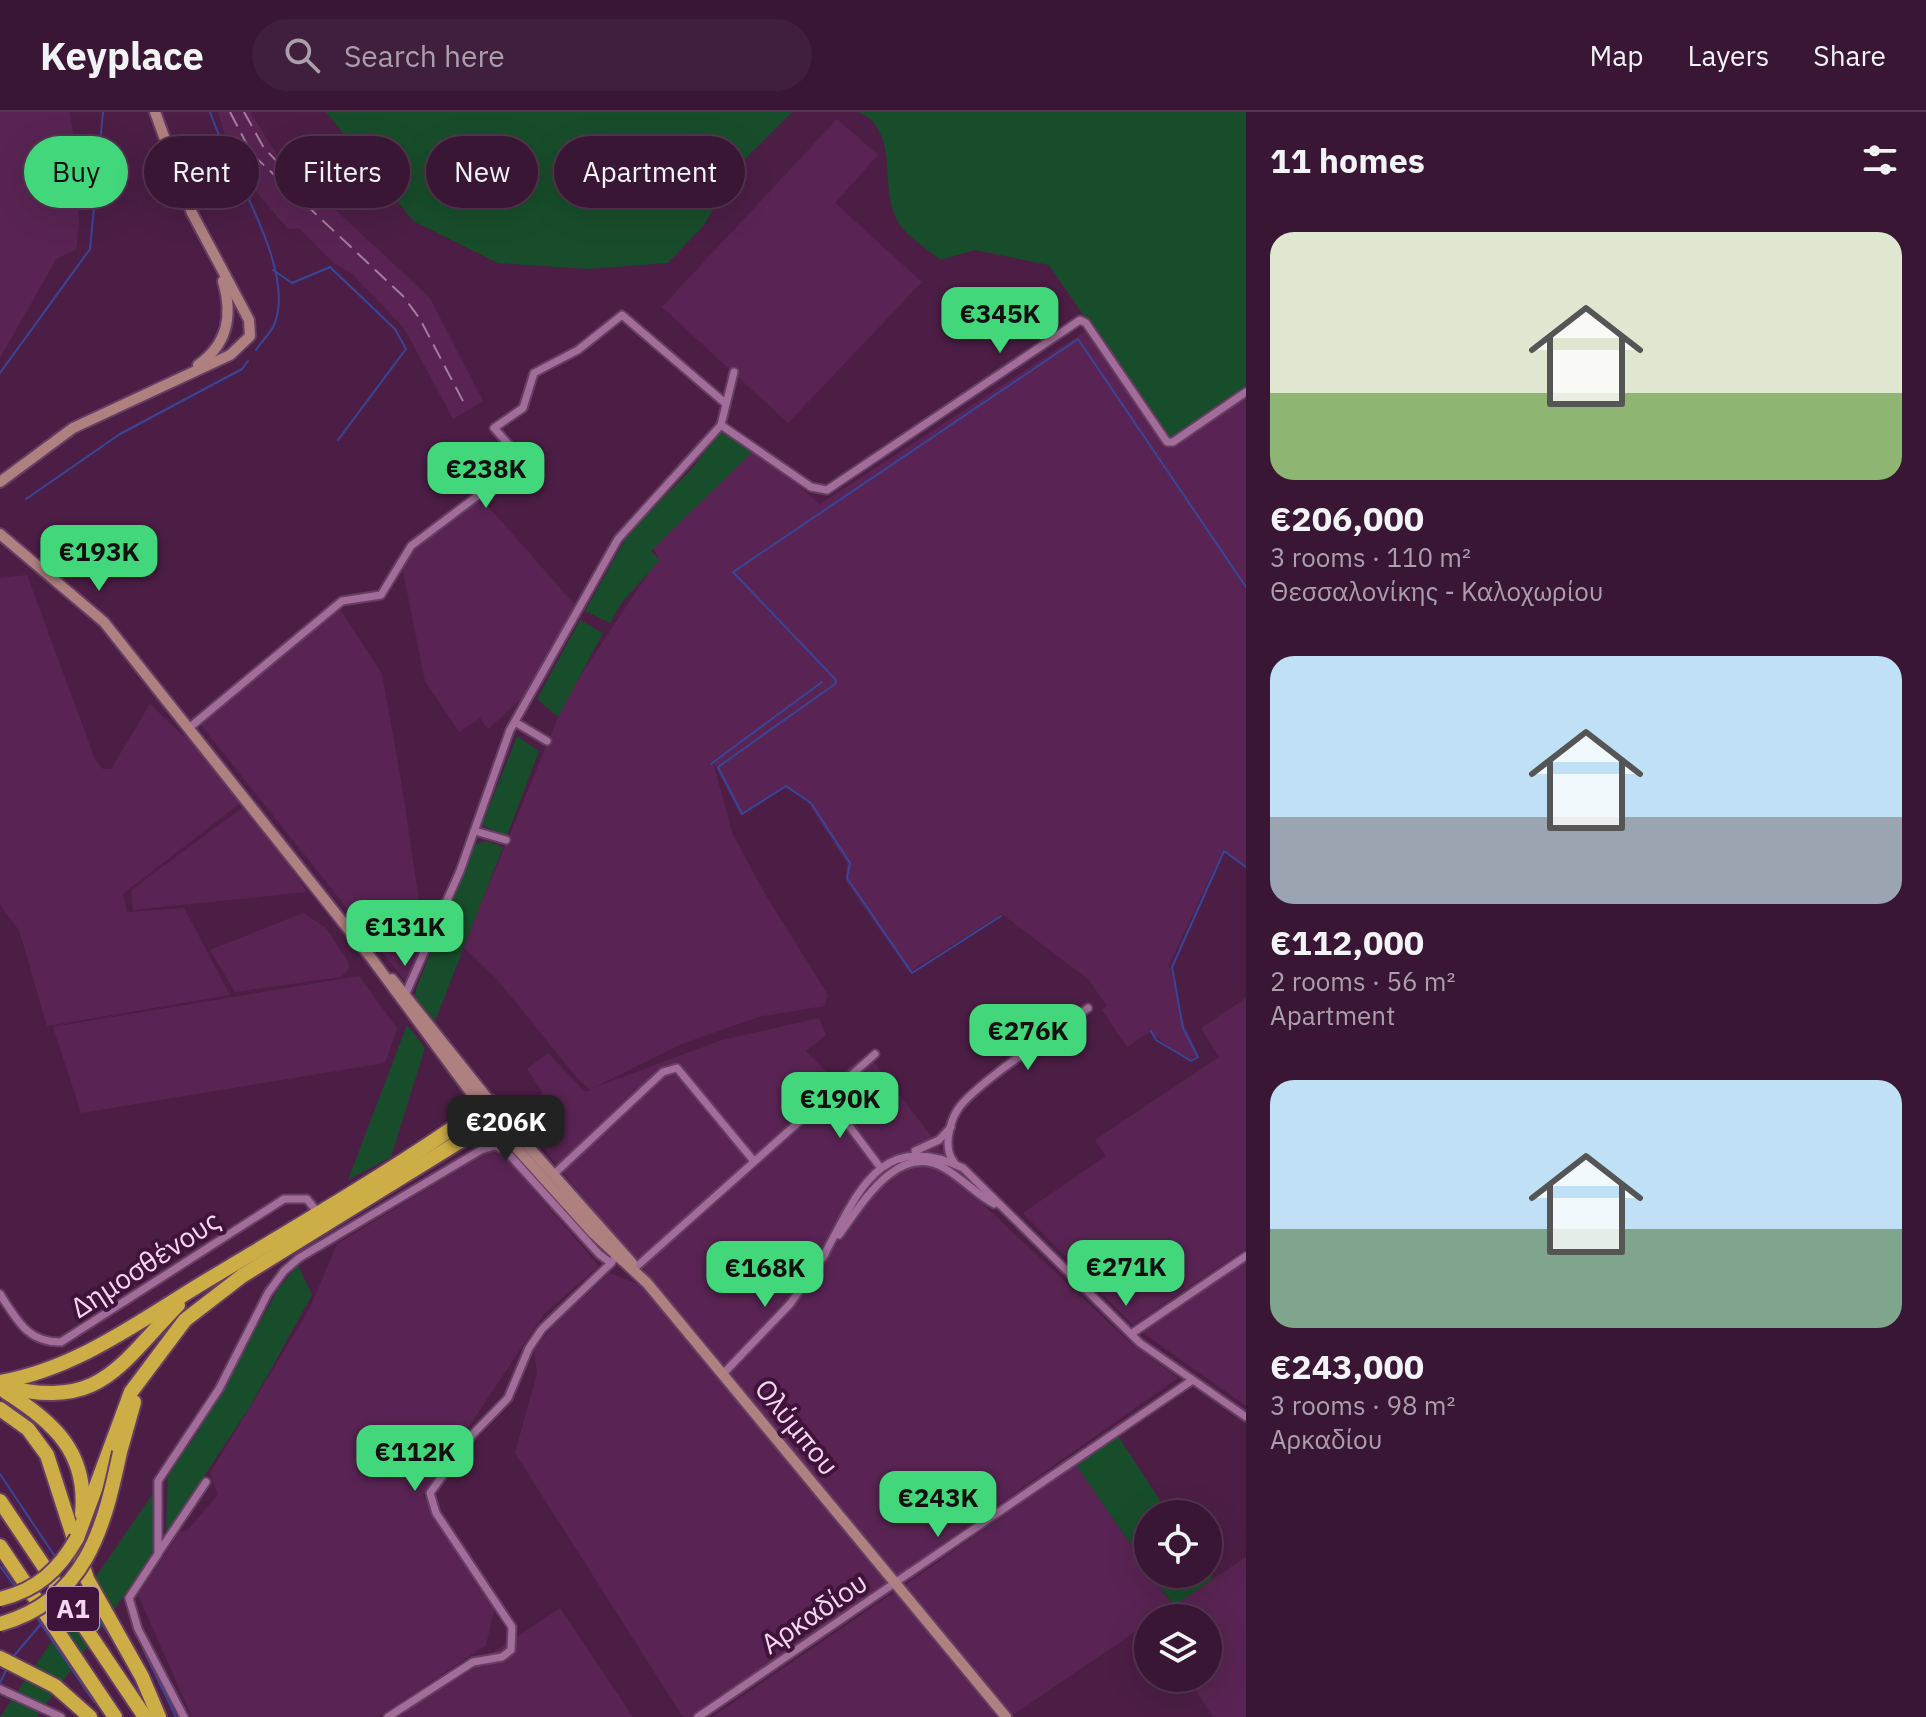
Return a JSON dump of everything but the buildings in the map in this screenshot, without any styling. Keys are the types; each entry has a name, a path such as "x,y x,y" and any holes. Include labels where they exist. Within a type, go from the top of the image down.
{"highway":[{"path":"470,1135 491,1110"},
{"path":"0,1385 54,1368 98,1347 491,1110"},
{"path":"0,1599 22,1593 47,1578 64,1560 77,1538 122,1409 169,1338 209,1299 470,1135 486,1130 504,1134"},
{"path":"0,1385 52,1395 95,1384 124,1364 203,1283"},
{"path":"0,1624 40,1607 74,1577 104,1526 130,1413 150,1363"},
{"path":"0,1385 50,1422 72,1449 82,1484 77,1538"},
{"path":"0,1409 35,1437 51,1465 87,1579 142,1677 159,1717"},
{"name":"Α1","path":"0,1501 145,1717"},
{"name":"Α1","path":"0,1546 115,1717"},
{"path":"4,1659 69,1696 90,1717"}],"main road":[{"path":"0,482 49,444 238,350 250,336 249,320 177,178 155,112"},
{"path":"182,378 214,352 227,326 226,291 216,260"},
{"path":"0,534 104,622 372,959 430,1038 491,1110 553,1175 616,1257 635,1268 642,1278"},
{"path":"372,959 409,996 430,1023 491,1110 504,1134 616,1257 642,1278"},
{"name":"Ολύμπου","path":"642,1278 1006,1717"}],"street":[{"path":"189,728 342,601 381,595 411,546 517,466 517,454 494,428 523,408 534,373 578,350 622,315 725,403"},
{"path":"721,425 811,487 827,490 1080,320 1086,323 1167,442 1173,442 1246,392"},
{"path":"409,996 515,722 618,539 721,425 734,372"},
{"path":"515,722 547,741"},
{"path":"475,831 506,840"},
{"path":"1088,1008 960,1107 948,1142 949,1155 1131,1334 1191,1381 1246,1417"},
{"path":"635,1268 875,1054"},
{"path":"553,1175 663,1072 677,1068 753,1160"},
{"path":"826,1095 880,1167"},
{"path":"823,1257 865,1183 880,1167 939,1140 952,1125"},
{"path":"470,1135 481,1150"},
{"path":"939,1140 938,1157 942,1167"},
{"path":"925,1164 938,1157 948,1142"},
{"path":"158,1554 158,1481 219,1389 275,1282 299,1258 481,1150 495,1146 506,1151 616,1257 542,1329 529,1348 508,1398 473,1434 430,1493 436,1513 512,1627 511,1650 502,1657 473,1662 388,1717"},
{"path":"907,1154 938,1157 963,1168"},
{"path":"723,1374 790,1304 882,1180 900,1167 925,1164 942,1167 1000,1208"},
{"name":"Δημοσθένους","path":"0,1294 29,1334 38,1340 61,1342 284,1199 307,1199 319,1215"},
{"path":"1131,1334 1246,1256"},
{"name":"Αρκαδίου","path":"698,1717 1191,1381"},
{"path":"184,1717 129,1605 131,1592 206,1482"},
{"path":"0,1689 61,1717"}],"shaded area":[{"path":"0,112 70,112 73,136 24,136 24,208 79,208 76,250 57,258 0,358"},
{"path":"218,112 250,112 275,151 275,208 334,208 430,298 483,401 453,419 404,328 352,274 333,262 299,228 288,229 259,195 259,136 225,136"},
{"path":"837,119 878,155 835,203 922,282 788,423 662,307"},
{"path":"1090,328 1173,442 1246,392 1246,868 1223,850 1169,965 1184,1024 1198,1054 1189,1061 1149,1032 1127,1047 1102,1010 1107,1006 1089,980 1002,914 909,972 846,881 847,863 806,800 784,787 740,814 713,762 733,835 768,899 828,995 824,1006 758,1017 679,1045 593,1088 722,1040 819,1018 826,1035 806,1051 833,1079 868,1054 985,1206 1128,1341 1178,1378 898,1575 723,1374 673,1306 525,1126 542,1092 527,1069 548,1053 585,1092 590,1090 496,978 463,947 567,696 659,557 648,543 755,449 820,504"},
{"path":"481,498 575,605 526,695 488,729 480,718 459,732 425,681 401,561"},
{"path":"27,575 95,759 103,769 111,769 150,704 181,734 196,742 244,800 123,894 127,912 184,908 230,995 47,1026 19,930 0,905 0,578"},
{"path":"336,603 382,674 425,942 405,981 201,725"},
{"path":"242,808 277,847 307,892 133,910 131,890"},
{"path":"303,913 326,928 348,961 349,969 341,977 235,992 210,950"},
{"path":"359,976 397,1028 385,1063 81,1113 53,1027"},
{"path":"1246,998 1246,1248 1133,1325 1023,1213 1106,1156 1095,1140 1219,1057 1201,1028"},
{"path":"491,1150 504,1156 599,1266 544,1314 423,1495 495,1606 486,1645 378,1717 192,1717 138,1595 180,1532 188,1530 218,1494 210,1473 310,1308 337,1244"},
{"path":"1246,1261 1246,1406 1142,1332"},
{"path":"610,1273 643,1286 889,1582 695,1717 683,1717 515,1453 537,1373 534,1350 556,1323"},
{"path":"1076,1465 1134,1549 1134,1588 1161,1588 1172,1604 1134,1604 1134,1633 1013,1715 905,1585"},
{"path":"1246,1557 1246,1717 1213,1717 1196,1692 1222,1692 1222,1604 1176,1604 1200,1588 1222,1588 1222,1573"},
{"path":"896,1593 1003,1717 712,1717 887,1597"},
{"path":"560,1608 633,1717 397,1717 427,1696"}],"green space":[{"path":"326,112 792,112 745,159 745,136 554,136 554,208 714,208 704,225 668,263 588,269 498,263 413,221 403,208 410,208 410,136 345,136"},
{"path":"859,112 1246,112 1246,393 1171,443 1049,265 975,250 940,260 905,231 890,197 881,134"},
{"path":"719,433 727,433 752,452 651,551 660,560 622,602 610,623 585,611 630,531 690,471"},
{"path":"580,620 603,633 558,717 537,699"},
{"path":"517,736 539,751 507,836 482,825"},
{"path":"486,841 503,847 435,1021 415,1000 416,989 474,845"},
{"path":"407,1025 425,1048 391,1157 348,1180"},
{"path":"298,1265 312,1295 251,1405 166,1534 168,1474 196,1435 279,1288"},
{"path":"1118,1436 1160,1500 1134,1500 1134,1549 1076,1465"},
{"path":"154,1492 155,1544 148,1562 37,1717 0,1717"},
{"path":"1161,1588 1200,1588 1177,1604 1173,1604"}],"waterway":[{"path":"0,373 90,249 103,112"},
{"path":"210,112 257,218 277,276 279,302 274,325 256,350"},
{"path":"273,270 292,283 330,267 395,329 406,349 338,440"},
{"path":"1001,916 912,973 847,878 850,863 811,803 786,786 742,814 718,767 835,684 836,680 733,572 1078,339 1246,587"},
{"path":"26,499 120,434 242,369 248,361"},
{"path":"711,764 822,682"},
{"path":"1151,1031 1156,1040 1191,1061 1198,1057 1183,1028 1172,967 1224,851 1246,867"},
{"path":"0,1474 56,1558"},
{"path":"0,1566 16,1588"},
{"path":"75,1586 110,1636"},
{"path":"13,1657 41,1624 36,1616"},
{"path":"41,1624 94,1702"},
{"path":"143,1649 176,1717"},
{"path":"0,1683 6,1670"}],"railway":[{"path":"230,112 252,154 403,296 420,319 464,403"},
{"path":"244,112 264,148 275,160"}]}
